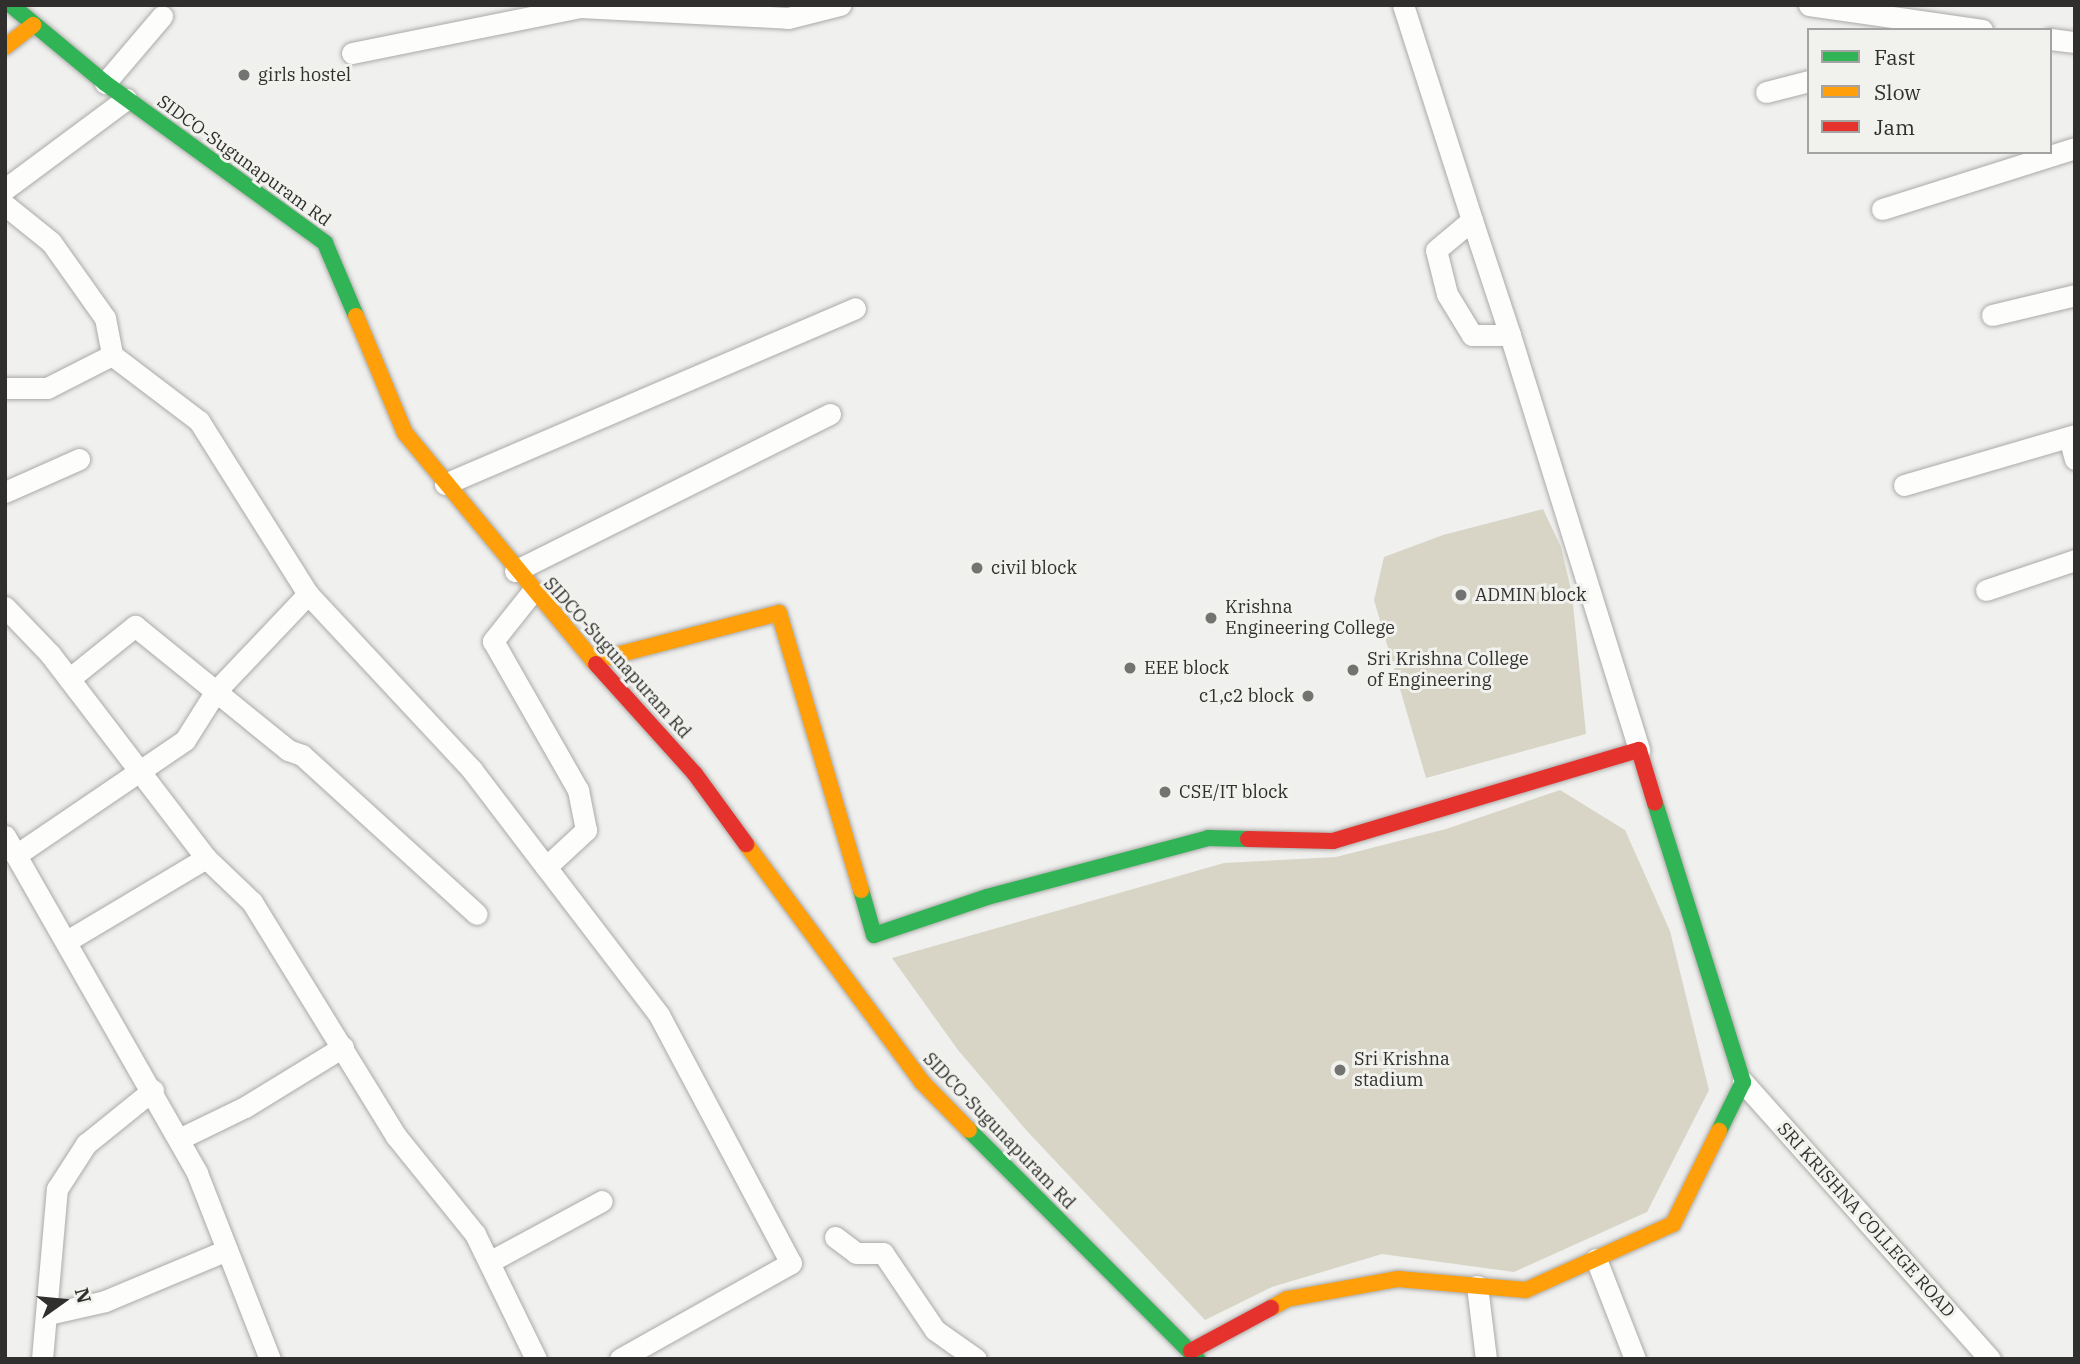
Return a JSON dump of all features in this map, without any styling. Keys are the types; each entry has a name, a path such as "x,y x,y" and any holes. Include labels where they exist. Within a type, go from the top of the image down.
{"street":[{"name":"SIDCO-Sugunapuram Rd","path":"10,5 105,83 325,243 405,433 532,592 695,774 922,1082 1194,1355"},
{"path":"352,53 580,7 788,18 840,5"},
{"path":"1194,1355 1287,1299 1398,1279 1526,1290 1673,1224 1742,1082 1510,335 1403,5"},
{"path":"1830,28 1822,6 1953,16 1978,28"},
{"path":"105,83 162,16"},
{"path":"5,47 33,25"},
{"path":"2052,39 2075,42"},
{"path":"1766,92 1807,82"},
{"path":"5,190 127,99"},
{"path":"1882,209 2075,148"},
{"path":"5,205 51,242 104,318 112,355 199,421 308,594 471,770 659,1015 791,1263 620,1359"},
{"path":"1472,220 1436,250 1447,294 1472,335 1510,335"},
{"path":"1992,315 2075,295"},
{"path":"445,484 855,308"},
{"path":"5,388 47,388 112,355"},
{"path":"515,571 830,414"},
{"path":"1903,485 2072,436 2075,459"},
{"path":"5,492 79,458"},
{"path":"1986,590 2075,560"},
{"path":"532,592 493,641 578,790 586,830 546,867"},
{"path":"270,1359 179,1139 11,846 140,772 185,740 216,691 308,594"},
{"path":"5,607 69,679 206,858 252,902 396,1136 475,1234 536,1359"},
{"path":"593,661 779,614 874,934 987,897 1208,838 1333,841 1639,750"},
{"path":"69,679 135,626 288,750 302,755 477,914"},
{"path":"67,941 206,858"},
{"path":"179,1139 245,1107 343,1047"},
{"name":"SRI KRISHNA COLLEGE ROAD","path":"1742,1082 1990,1359"},
{"path":"42,1359 57,1189 86,1144 153,1090"},
{"path":"489,1262 601,1201"},
{"path":"835,1237 856,1253 883,1253 935,1330 976,1359"},
{"path":"48,1314 104,1301 227,1250"},
{"path":"1596,1259 1635,1359"},
{"path":"1477,1286 1486,1359"}],"shaded area":[{"path":"1543,509 1561,547 1572,594 1586,734 1426,778 1374,600 1384,557 1443,535"},
{"name":"Sri Krishna stadium","path":"1560,790 1625,830 1670,931 1709,1090 1647,1212 1514,1272 1382,1254 1272,1287 1205,1320 1026,1130 958,1050 892,958 1224,863 1336,857 1446,829"}],"traffic: fast":[{"path":"11,5 105,83 325,243 356,316"},
{"path":"1655,803 1743,1082 1719,1131"},
{"path":"861,890 874,935 987,897 1208,838 1248,839"},
{"path":"969,1130 1197,1359"}],"traffic: slow":[{"path":"5,47 33,25"},
{"path":"356,316 405,433 596,664"},
{"path":"593,661 779,613 861,890"},
{"path":"746,844 922,1082 969,1130"},
{"path":"1271,1308 1287,1299 1398,1279 1526,1290 1673,1224 1719,1131"}],"traffic: jam":[{"path":"596,664 695,774 746,844"},
{"path":"1248,839 1333,841 1639,750 1655,803"},
{"path":"1191,1351 1271,1308"}],"place":[{"name":"girls hostel","path":"244,75"},
{"name":"civil block","path":"977,568"},
{"name":"ADMIN block","path":"1461,595"},
{"name":"Krishna Engineering College","path":"1211,618"},
{"name":"EEE block","path":"1130,668"},
{"name":"Sri Krishna College of Engineering","path":"1353,670"},
{"name":"c1,c2 block","path":"1308,696"},
{"name":"CSE/IT block","path":"1165,792"},
{"name":"Sri Krishna stadium","path":"1340,1070"}]}
